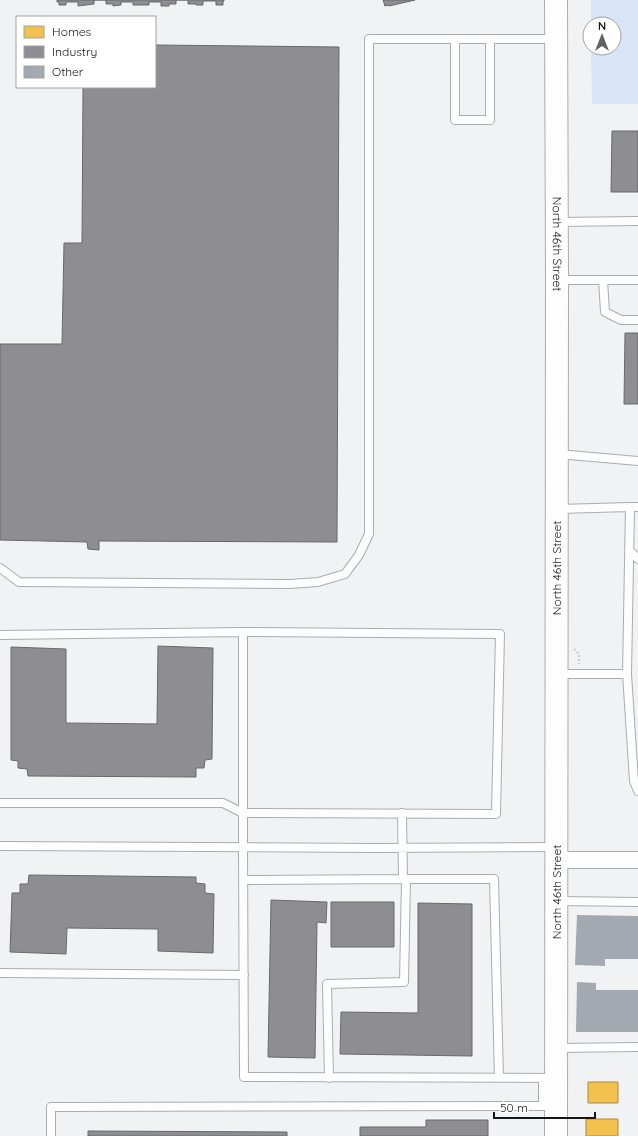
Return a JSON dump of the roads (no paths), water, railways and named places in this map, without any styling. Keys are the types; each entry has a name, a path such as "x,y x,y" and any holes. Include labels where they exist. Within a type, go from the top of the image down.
{"street":[{"name":"North 46th Street","path":"556,0 556,1048 550,1078 550,1106 556,1136"},
{"path":"556,853 638,860"}],"lane":[{"path":"0,568 19,582 290,584 318,582 345,574 359,555 369,534 369,39 556,39"},
{"path":"455,39 455,120 490,120 490,39"},
{"path":"556,222 638,221"},
{"path":"557,280 638,280"},
{"path":"603,280 605,312 621,320 638,320"},
{"path":"557,454 638,461"},
{"path":"557,509 634,507 629,550 627,674 634,781 638,791"},
{"path":"629,550 638,559"},
{"path":"0,635 243,632 500,634 496,814 243,813 223,803 0,803"},
{"path":"243,632 244,1078 550,1078"},
{"path":"557,674 627,674"},
{"path":"329,1078 327,984 404,982 404,879 402,814"},
{"path":"0,846 402,848 556,853"},
{"path":"243,880 494,878 499,1078"},
{"path":"556,901 638,902"},
{"path":"0,973 244,975"},
{"path":"556,1048 638,1047"},
{"path":"51,1136 51,1107 550,1106"}]}
